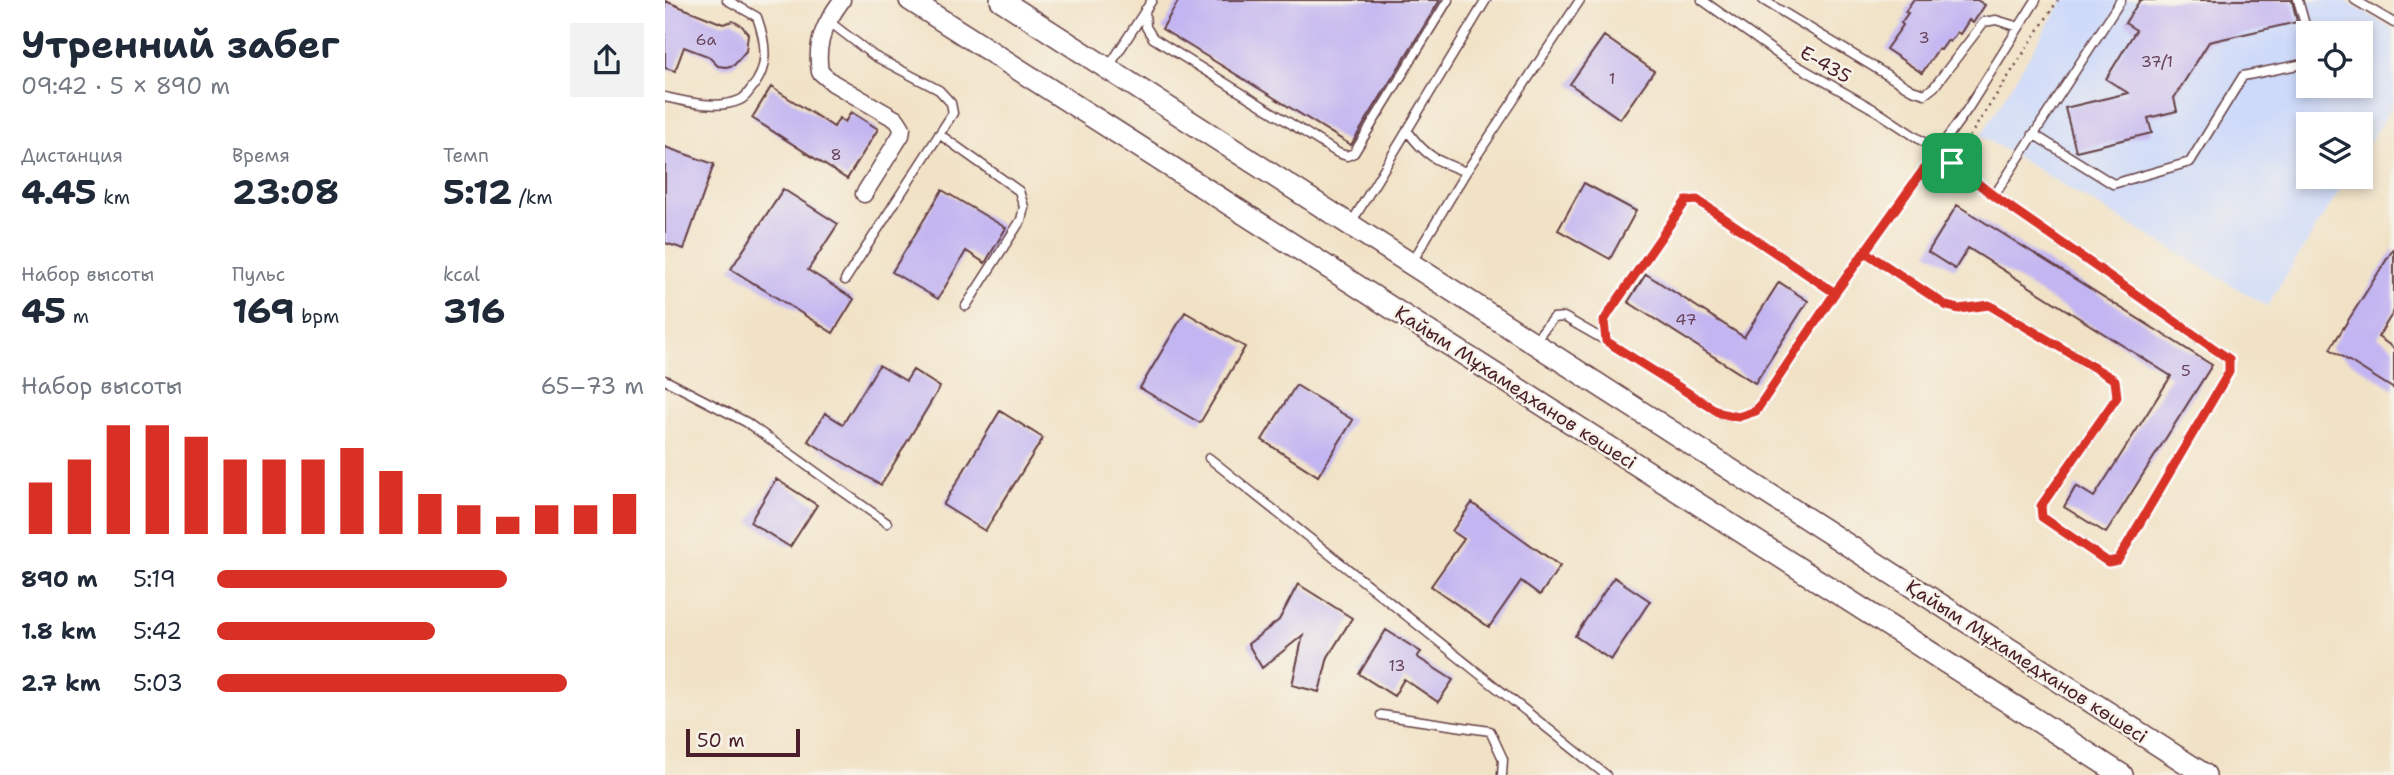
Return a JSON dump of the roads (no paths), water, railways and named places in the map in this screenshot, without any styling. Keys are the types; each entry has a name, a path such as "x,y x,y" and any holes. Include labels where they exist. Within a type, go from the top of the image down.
{"main road":[{"name":"Қайым Мұхамедханов көшесі","path":"910,0 2122,775"},
{"name":"Қайым Мұхамедханов көшесі","path":"1001,0 2204,775"}],"street":[{"path":"842,0 821,33 817,58 820,72 833,83 897,121 902,128 901,135 864,194"}],"lane":[{"path":"665,97 686,102 726,104 742,99 757,82 765,62 764,38 757,18 727,0"},
{"path":"1108,69 1152,0"},
{"path":"1145,10 1146,27 1153,38 1338,153 1347,156 1354,153 1448,0"},
{"path":"1350,225 1486,0"},
{"path":"1411,264 1466,172 1580,0"},
{"name":"Е-435","path":"1702,0 1782,57 1875,110 1937,151 1994,196 2229,359 2229,372 2118,560 2108,562 2042,517 2041,506 2117,397 2115,380 1989,305 1959,309 1947,306 1865,252"},
{"path":"1763,0 1912,90 1925,94 1934,87 1984,22 1996,19 2019,27"},
{"path":"1532,343 1553,318 1564,317 1720,413 1738,417 1756,411 1835,293 1967,110 2036,0"},
{"path":"1994,196 2121,0"},
{"path":"2298,0 2304,21"},
{"path":"2355,0 2394,23"},
{"path":"827,20 874,55 939,90 951,103 953,113 845,280"},
{"path":"2033,134 2113,184 2190,162 2243,76 2296,65"},
{"path":"1407,130 1418,147 1430,157 1466,172"},
{"path":"939,134 1019,191 1024,207 1021,220 966,306"},
{"path":"1606,341 1604,321 1686,201 1697,200 1835,293"},
{"path":"665,380 746,422 887,523"},
{"path":"1209,458 1607,775"},
{"path":"1381,715 1490,731 1503,759 1502,775"}]}
